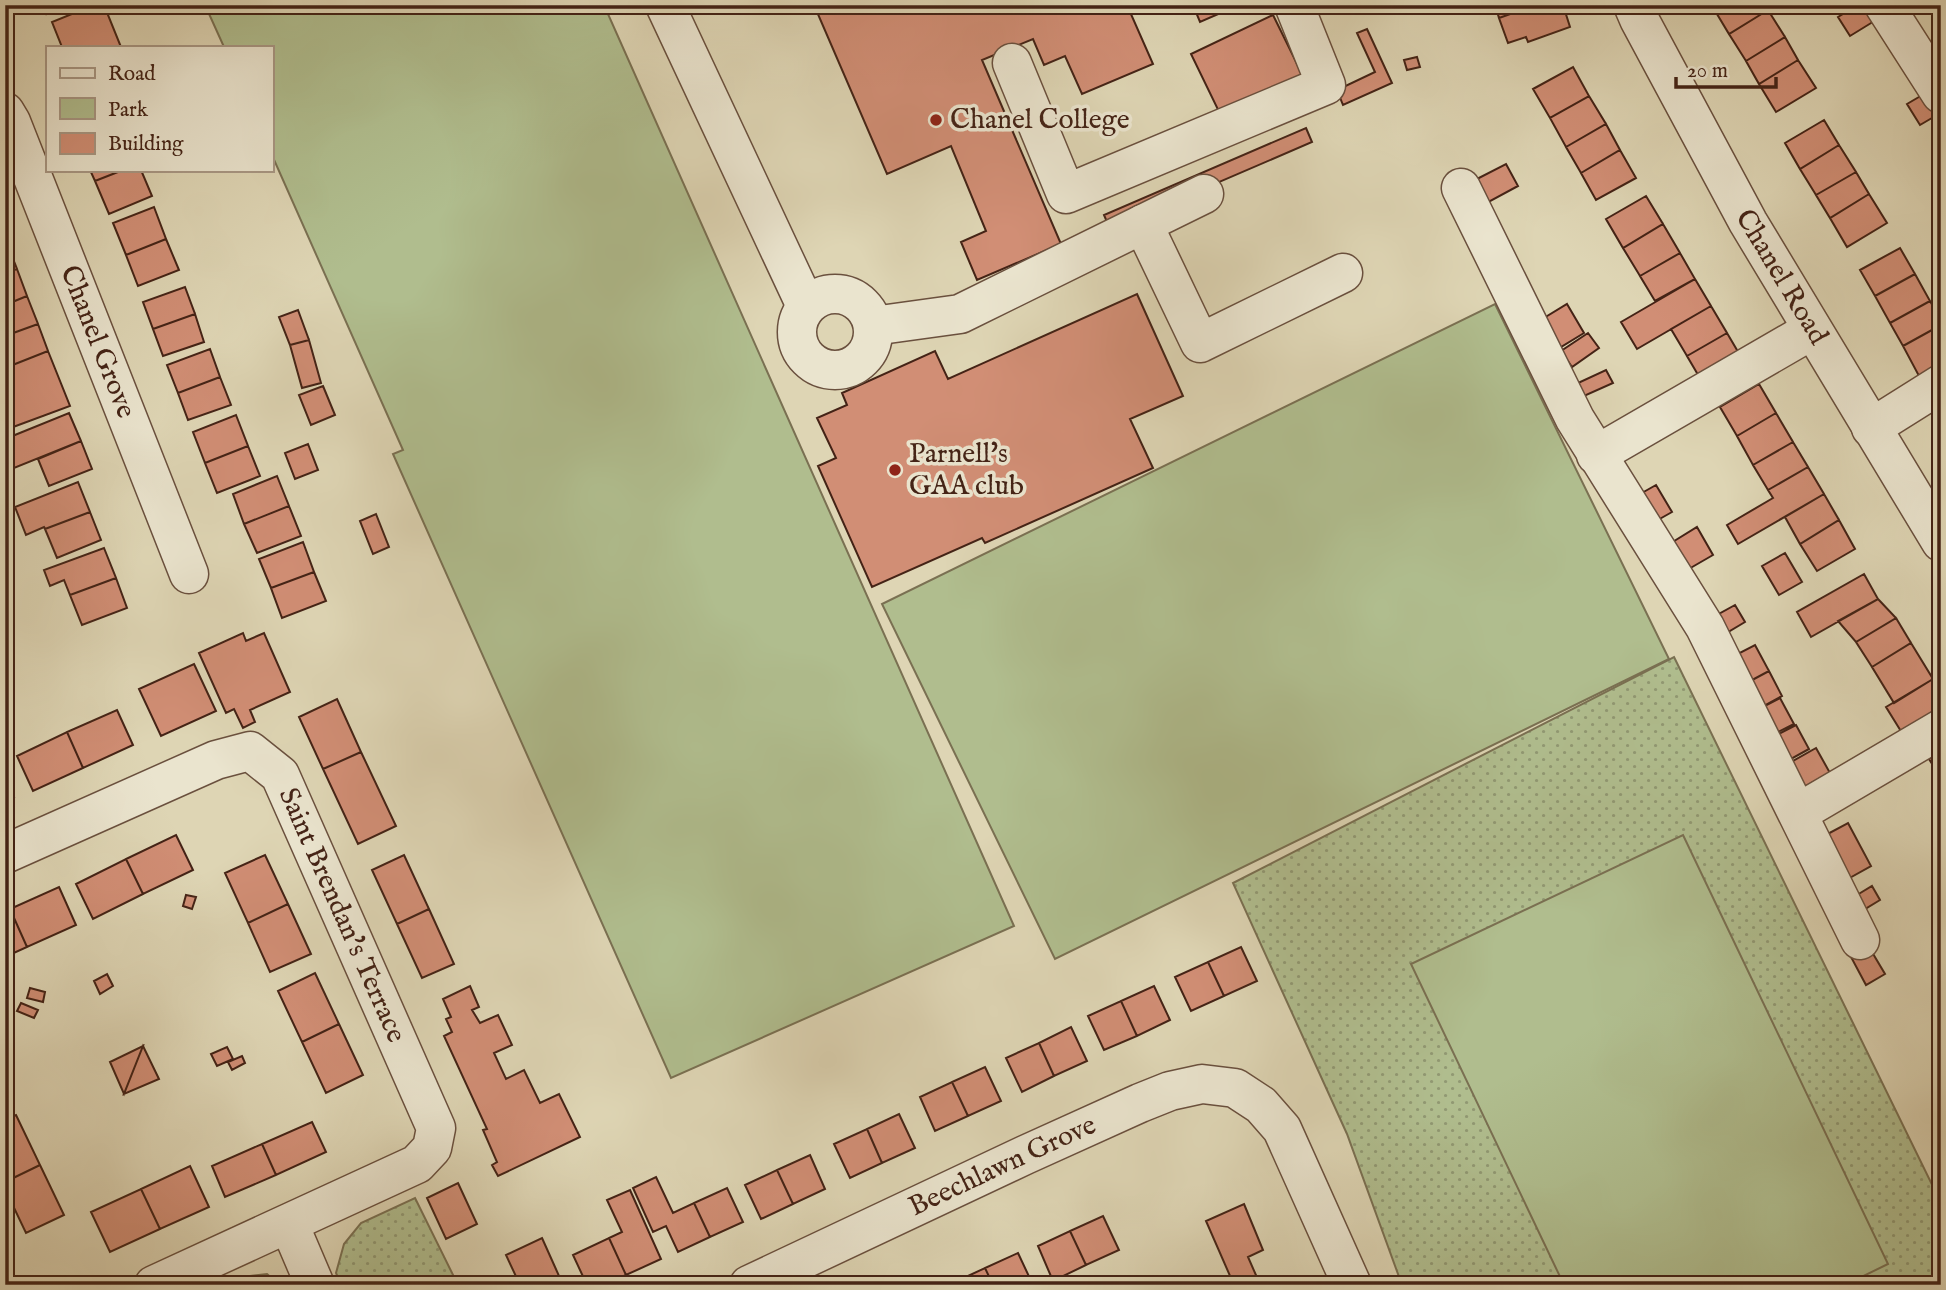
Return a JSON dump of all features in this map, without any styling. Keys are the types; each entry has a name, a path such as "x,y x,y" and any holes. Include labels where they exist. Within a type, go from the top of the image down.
{"street":[{"path":"665,5 806,306"},
{"path":"1012,63 1066,194 1326,85 1294,5"},
{"name":"Chanel Road","path":"1633,5 1748,222 1941,542"},
{"path":"1884,5 1941,94"},
{"name":"Chanel Grove","path":"5,112 190,574"},
{"path":"1461,188 1575,419 1705,627 1860,940"},
{"path":"873,326 960,314 1204,194"},
{"path":"1143,224 1200,343 1343,273"},
{"path":"828,294 851,297 862,304 873,326 873,339 860,361 837,371 812,364 803,354 796,330 799,317 806,306 816,298 828,294"},
{"path":"1596,455 1812,330"},
{"path":"1871,428 1941,384"},
{"path":"1798,813 1941,729"},
{"name":"Saint Brendan's Terrace","path":"5,854 216,760 250,751 280,775 436,1128 432,1148 417,1164 154,1285"},
{"name":"Beechlawn Grove","path":"750,1285 1025,1155 1170,1091 1202,1084 1235,1088 1261,1105 1282,1129 1352,1285"},
{"path":"289,1224 315,1285"}],"green space":[{"path":"205,5 604,5 1014,926 671,1078 393,454 403,450 273,158 273,46 224,46"},
{"path":"1495,304 1669,659 1055,959 882,604"},
{"path":"1674,657 1941,1203 1941,1285 1402,1285 1347,1134 1233,883"},
{"path":"1683,835 1888,1264 1845,1285 1564,1285 1411,964"},
{"path":"415,1198 458,1285 341,1285 336,1273 344,1244 361,1223"},
{"path":"267,1274 279,1285 216,1285 234,1278"}],"building":[{"path":"36,5 54,5 46,14"},
{"path":"94,5 104,5 121,46 62,46 52,22"},
{"name":"Chanel College","path":"814,5 948,5 950,10 960,5 1127,5 1153,64 1082,94 1065,56 1044,65 1033,39 982,60 1061,244 977,280 961,242 986,231 951,146 887,174"},
{"path":"1193,5 1239,5 1200,22"},
{"path":"1495,5 1536,5 1499,18"},
{"path":"1536,5 1563,5 1570,27 1528,42 1526,37 1508,43 1499,18"},
{"path":"1720,5 1765,5 1768,10 1729,34 1714,9"},
{"path":"1858,5 1868,5 1876,20 1850,36 1838,17"},
{"path":"1768,10 1785,37 1746,61 1729,34"},
{"path":"1273,15 1306,82 1224,122 1191,54"},
{"path":"1367,29 1392,83 1343,105 1337,90 1375,72 1357,33"},
{"path":"1785,37 1798,60 1759,84 1746,61"},
{"path":"1417,57 1420,67 1407,70 1404,60"},
{"path":"1798,60 1816,88 1776,112 1759,84"},
{"path":"1573,67 1589,96 1550,118 1533,89"},
{"path":"1924,94 1937,115 1920,125 1907,104"},
{"path":"1589,96 1606,124 1566,147 1550,118"},
{"path":"1824,120 1839,145 1800,169 1785,143"},
{"path":"1606,124 1620,150 1581,173 1566,147"},
{"path":"1306,128 1312,142 1110,229 1104,215"},
{"path":"1839,145 1856,172 1816,195 1800,169"},
{"path":"1620,150 1636,178 1596,200 1581,173"},
{"path":"1506,164 1518,186 1483,205 1471,182"},
{"path":"91,172 118,172 95,181"},
{"path":"118,172 142,172 152,196 109,214 95,181"},
{"path":"1856,172 1869,194 1830,218 1816,195"},
{"path":"1869,194 1887,223 1847,247 1830,218"},
{"path":"1646,196 1663,224 1623,248 1606,219"},
{"path":"154,207 166,239 126,255 113,223"},
{"path":"1663,224 1680,253 1640,276 1623,248"},
{"path":"166,239 179,270 138,286 126,255"},
{"path":"5,242 17,269 5,273"},
{"path":"1900,248 1915,274 1875,296 1860,270"},
{"path":"1680,253 1695,279 1655,301 1640,276"},
{"path":"17,269 27,296 5,305 5,273"},
{"path":"1915,274 1930,301 1890,323 1875,296"},
{"path":"1695,279 1711,306 1637,349 1621,322"},
{"path":"185,287 195,314 153,329 143,302"},
{"path":"1137,294 1183,396 1130,419 1153,468 985,543 982,538 872,587 818,466 836,458 817,418 847,405 842,393 935,351 948,379"},
{"path":"27,296 38,324 5,336 5,305"},
{"path":"1930,301 1941,325 1903,346 1890,323"},
{"path":"1567,304 1584,333 1556,350 1539,321"},
{"path":"1711,306 1727,333 1687,356 1671,329"},
{"path":"298,310 309,340 290,345 279,317"},
{"path":"195,314 204,342 163,356 153,329"},
{"path":"38,324 48,351 5,368 5,336"},
{"path":"1941,325 1941,364 1919,376 1903,346"},
{"path":"1588,333 1599,348 1572,367 1561,351"},
{"path":"1727,333 1744,362 1704,385 1687,356"},
{"path":"309,340 321,383 302,388 290,345"},
{"path":"210,349 220,377 178,393 167,365"},
{"path":"48,351 70,406 5,430 5,383 8,382 5,368"},
{"path":"1606,370 1613,383 1584,396 1578,383"},
{"path":"220,377 231,405 188,420 178,393"},
{"path":"1759,384 1776,413 1737,436 1720,407"},
{"path":"323,386 335,415 311,425 299,395"},
{"path":"69,413 81,441 14,468 5,439"},
{"path":"1776,413 1793,442 1753,465 1737,436"},
{"path":"236,415 248,446 205,463 193,432"},
{"path":"81,441 92,469 49,486 38,459"},
{"path":"1793,442 1808,467 1768,490 1753,465"},
{"path":"308,444 318,470 295,479 285,453"},
{"path":"248,446 260,476 217,493 205,463"},
{"path":"1808,467 1824,494 1738,544 1727,525 1773,498 1768,490"},
{"path":"277,476 289,506 244,524 233,494"},
{"path":"78,482 90,512 26,535 15,507"},
{"path":"1656,485 1672,512 1649,525 1633,498"},
{"path":"1824,494 1839,520 1800,544 1785,517"},
{"path":"289,506 301,536 257,553 244,524"},
{"path":"90,512 101,540 57,558 45,529"},
{"path":"376,514 389,547 373,554 360,521"},
{"path":"1839,520 1855,549 1817,571 1800,544"},
{"path":"1697,527 1713,555 1687,570 1671,543"},
{"path":"303,542 314,572 271,588 259,559"},
{"path":"104,548 116,578 70,595 64,580 50,586 44,570"},
{"path":"1785,553 1802,582 1779,595 1762,566"},
{"path":"314,572 326,601 282,618 271,588"},
{"path":"1864,574 1878,599 1811,637 1797,612"},
{"path":"116,578 127,608 82,625 70,595"},
{"path":"1878,599 1896,618 1856,642 1838,621"},
{"path":"1735,605 1745,622 1718,638 1708,620"},
{"path":"1896,618 1911,643 1872,667 1856,642"},
{"path":"243,633 246,641 264,633 290,692 250,710 255,722 243,728 234,709 226,713 199,653"},
{"path":"1911,643 1933,679 1894,703 1872,667"},
{"path":"1755,645 1769,671 1741,686 1728,659"},
{"path":"194,664 216,711 161,736 139,689"},
{"path":"1769,671 1782,696 1753,712 1739,687"},
{"path":"1933,679 1941,692 1941,721 1907,741 1886,707"},
{"path":"1780,698 1794,724 1766,738 1753,712"},
{"path":"337,699 361,752 323,769 299,717"},
{"path":"117,710 133,745 83,768 67,732"},
{"path":"1796,725 1809,749 1780,765 1767,740"},
{"path":"67,732 83,768 33,791 17,756"},
{"path":"1816,748 1830,773 1797,791 1784,766"},
{"path":"361,752 396,826 358,844 323,769"},
{"path":"1941,752 1941,778 1929,759"},
{"path":"5,776 14,797 5,801"},
{"path":"1848,823 1871,866 1846,880 1822,837"},
{"path":"176,835 193,870 143,894 126,859"},
{"path":"265,855 288,904 248,923 225,873"},
{"path":"404,855 429,909 397,924 372,870"},
{"path":"126,859 143,894 93,919 76,884"},
{"path":"1872,886 1880,900 1865,909 1857,895"},
{"path":"59,887 76,925 27,947 10,909"},
{"path":"186,895 196,897 192,909 183,906"},
{"path":"288,904 311,954 270,972 248,923"},
{"path":"10,909 27,947 5,957 5,911"},
{"path":"429,909 454,964 422,978 397,924"},
{"path":"1241,947 1257,981 1224,996 1208,962"},
{"path":"1869,947 1885,974 1866,985 1851,957"},
{"path":"1208,962 1224,996 1191,1011 1175,977"},
{"path":"315,973 339,1024 302,1042 278,991"},
{"path":"107,974 113,986 100,994 94,981"},
{"path":"470,986 479,1007 472,1010 480,1023 498,1015 512,1045 494,1053 506,1079 524,1070 540,1103 559,1094 580,1137 498,1176 492,1165 497,1162 483,1130 487,1129 444,1036 452,1032 446,1019 451,1017 443,999"},
{"path":"1154,986 1170,1020 1137,1036 1121,1001"},
{"path":"30,988 45,992 43,1002 27,998"},
{"path":"1121,1001 1137,1036 1104,1050 1088,1016"},
{"path":"21,1003 38,1010 34,1018 17,1011"},
{"path":"339,1024 363,1075 326,1093 302,1042"},
{"path":"1071,1027 1087,1061 1054,1076 1039,1043"},
{"path":"1039,1043 1054,1076 1022,1092 1006,1058"},
{"path":"143,1046 124,1094 110,1062"},
{"path":"143,1046 159,1079 124,1094"},
{"path":"227,1047 233,1059 217,1066 211,1054"},
{"path":"242,1056 245,1063 232,1070 228,1062"},
{"path":"985,1067 1001,1101 968,1116 952,1082"},
{"path":"952,1082 968,1116 935,1131 920,1097"},
{"path":"899,1114 915,1148 882,1163 867,1129"},
{"path":"16,1115 40,1165 5,1182 5,1120"},
{"path":"312,1122 326,1152 276,1175 262,1144"},
{"path":"867,1129 882,1163 850,1178 834,1144"},
{"path":"262,1144 276,1175 225,1197 212,1166"},
{"path":"810,1155 825,1189 793,1204 777,1170"},
{"path":"40,1165 64,1215 26,1233 5,1189 5,1182"},
{"path":"190,1166 209,1207 160,1229 141,1189"},
{"path":"777,1170 793,1204 761,1219 745,1185"},
{"path":"656,1177 673,1213 694,1203 710,1237 678,1252 666,1226 653,1232 633,1188"},
{"path":"458,1183 477,1224 446,1239 427,1198"},
{"path":"727,1188 743,1222 710,1237 694,1203"},
{"path":"141,1189 160,1229 110,1252 91,1212"},
{"path":"630,1190 661,1259 626,1275 609,1238 622,1232 607,1200"},
{"path":"1244,1204 1263,1250 1248,1257 1259,1282 1253,1285 1234,1285 1206,1221"},
{"path":"1103,1216 1119,1250 1086,1265 1070,1231"},
{"path":"1070,1231 1086,1265 1053,1281 1038,1246"},
{"path":"542,1238 563,1285 520,1285 506,1255"},
{"path":"609,1238 626,1275 605,1285 587,1285 573,1255"},
{"path":"1018,1253 1033,1285 993,1285 985,1268"},
{"path":"985,1268 993,1285 953,1285 953,1283"}],"place":[{"name":"Chanel College","path":"936,120"},
{"name":"Parnell's GAA club","path":"895,470"}]}
